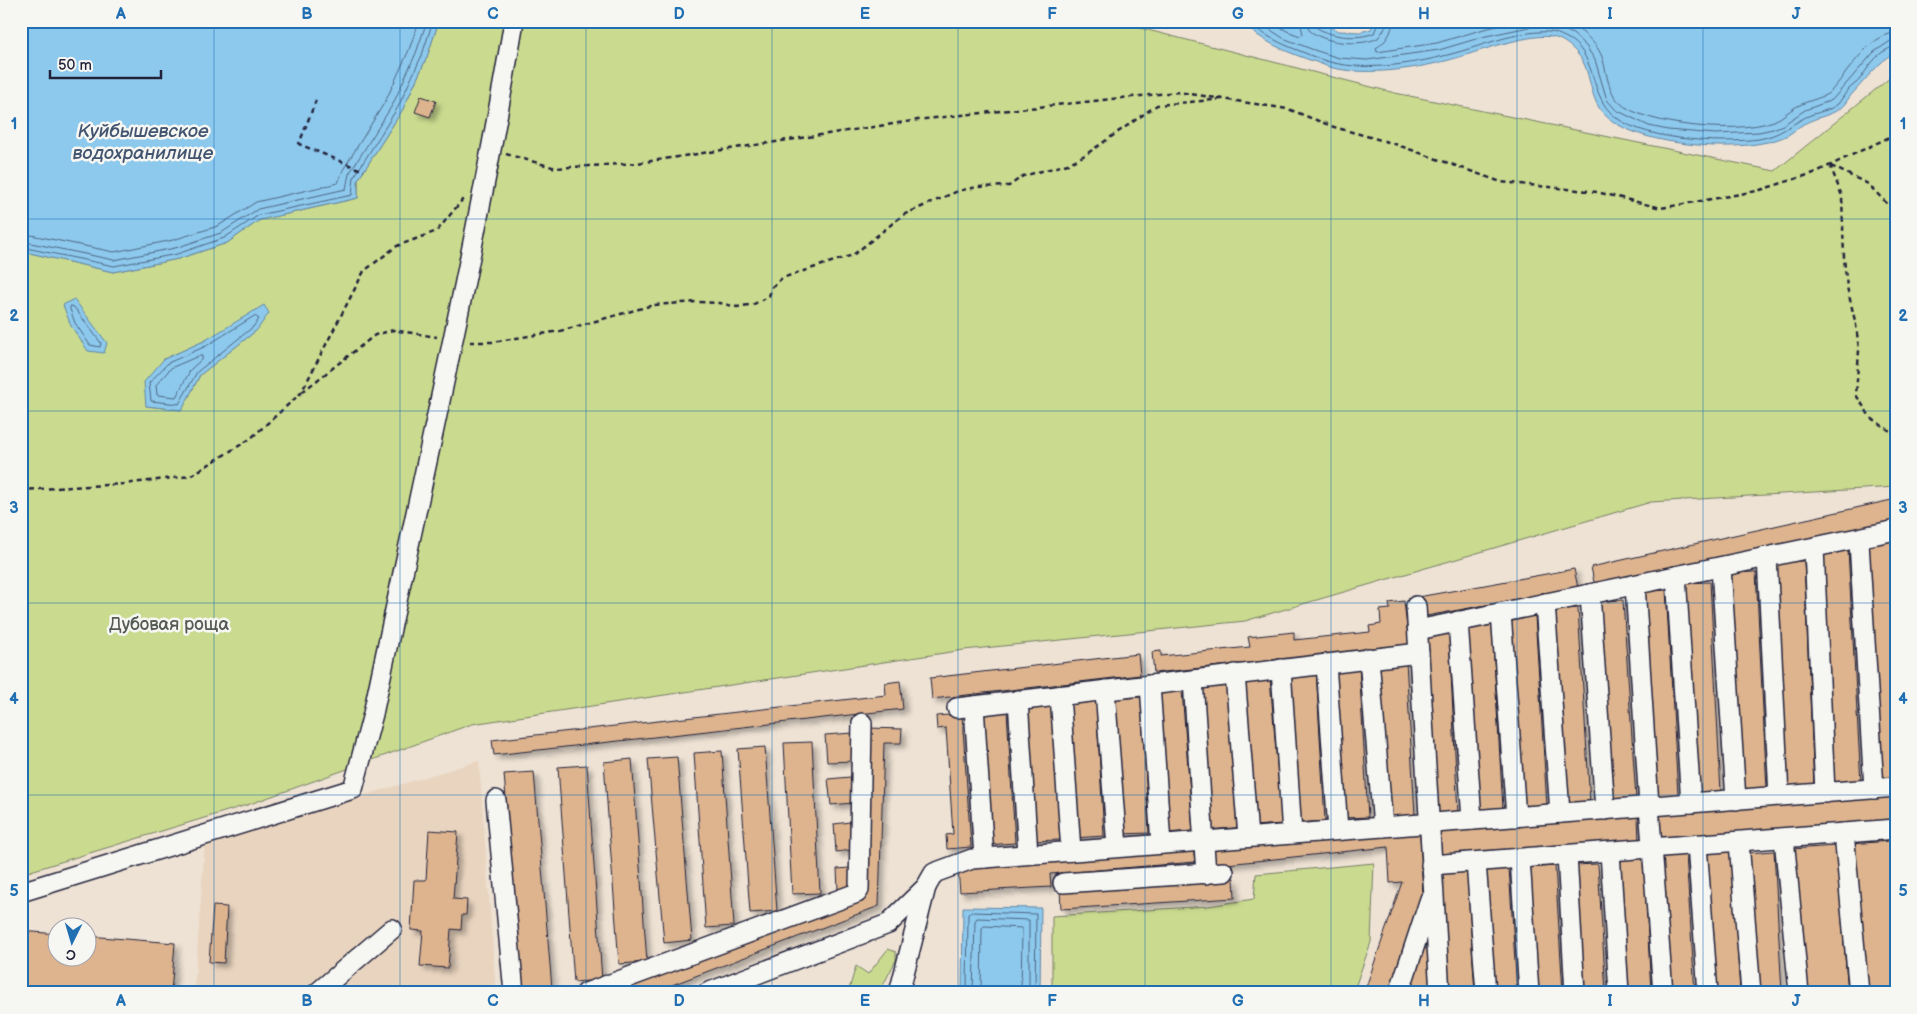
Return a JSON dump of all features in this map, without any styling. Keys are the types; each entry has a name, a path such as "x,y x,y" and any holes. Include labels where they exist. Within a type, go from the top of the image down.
{"lane":[{"path":"21,892 353,789 373,714 453,341 492,150 514,21"},
{"path":"1418,630 1896,530"},
{"path":"1859,542 1874,789"},
{"path":"1814,548 1825,793"},
{"path":"1767,557 1779,796"},
{"path":"1721,567 1736,800"},
{"path":"1676,576 1691,803"},
{"path":"1635,584 1663,993"},
{"path":"1590,594 1605,810"},
{"path":"1545,603 1560,813"},
{"path":"1416,606 1440,993"},
{"path":"1501,613 1516,817"},
{"path":"1458,621 1472,820"},
{"path":"984,858 965,707 1419,653"},
{"path":"1370,658 1383,827"},
{"path":"1326,664 1338,830"},
{"path":"1281,669 1292,834"},
{"path":"1236,674 1248,837"},
{"path":"1063,883 1215,873 1204,840 1192,680"},
{"path":"1150,685 1162,844"},
{"path":"1105,690 1117,847"},
{"path":"1060,696 1071,851"},
{"path":"1018,700 1028,854"},
{"path":"586,993 857,893 859,890 862,723"},
{"path":"899,993 926,887 934,873 972,859 1896,787"},
{"path":"496,800 514,993"},
{"path":"1431,865 1896,829"},
{"path":"1844,833 1859,993"},
{"path":"1784,838 1799,993"},
{"path":"1739,842 1751,993"},
{"path":"1697,845 1708,993"},
{"path":"1610,852 1619,993"},
{"path":"1567,855 1575,993"},
{"path":"1520,859 1529,993"},
{"path":"1476,862 1486,993"},
{"path":"707,993 888,924 926,887"},
{"path":"1399,993 1433,891"},
{"path":"317,993 392,930"}],"path":[{"path":"492,150 556,168 638,162 925,119 1178,92 1228,98 1288,109 1334,127 1395,144 1501,182 1597,192 1661,208 1757,192 1814,173 1896,134"},
{"path":"21,490 124,484 190,476 250,439 300,393 375,335 393,330 453,341 492,342 520,339 560,331 653,304 697,302 720,303 737,307 754,304 769,296 772,287 782,278 853,255 903,215 958,191 977,186 1009,186 1023,176 1068,164 1085,155 1157,105 1228,98"},
{"path":"316,100 299,144 364,171"},
{"path":"1830,165 1868,184 1896,213"},
{"path":"1830,165 1842,196 1847,287 1856,325 1859,350 1856,396 1871,418 1896,435"},
{"path":"300,393 364,271 397,246 437,231 465,198"}],"shaded area":[{"path":"479,761 496,993 194,993 205,843"}],"green space":[{"name":"Дубовая роща","path":"439,21 1137,21 1140,28 1395,93 1775,171 1896,73 1896,487 1651,502 1245,621 964,650 472,724 250,804 21,874 21,251 113,272 178,259 227,243 260,220 358,198 358,180 403,109 427,57","holes":["257,330 200,375 182,410 146,406 164,359 204,341"]},
{"path":"1374,863 1371,942 1353,993 1052,993 1052,916 1208,906 1254,899 1256,874"},
{"path":"888,949 896,952 896,960 879,993 848,993 856,966 868,974"}],"water":[{"name":"Куйбышевское водохранилище","path":"21,21 439,21 427,57 403,109 358,180 358,198 260,220 227,243 178,259 113,272 21,251"},
{"path":"1240,21 1315,21 1339,31 1360,32 1371,29 1375,21 1896,21 1896,51 1873,71 1840,108 1807,122 1788,135 1768,142 1745,145 1699,145 1649,137 1627,129 1610,119 1598,106 1580,56 1572,47 1557,38 1544,36 1521,39 1420,67 1386,71 1353,71 1330,67 1285,51 1257,35"},
{"path":"74,299 107,343 104,353 88,351 71,326 63,305"},
{"path":"264,305 269,313 257,330 200,375 182,410 146,406 144,382 164,359 204,341"},
{"path":"963,907 1041,908 1040,993 962,993"}],"building":[{"path":"421,96 436,101 430,117 415,112"},
{"path":"1896,499 1896,520 1595,587 1591,567"},
{"path":"1895,538 1896,778 1880,779 1866,540"},
{"path":"1848,550 1861,784 1832,785 1819,551"},
{"path":"1804,561 1814,787 1783,789 1773,562"},
{"path":"1574,569 1578,588 1421,617 1418,597"},
{"path":"1756,572 1767,790 1737,792 1726,573"},
{"path":"1710,582 1721,793 1694,794 1682,583"},
{"path":"1666,590 1678,795 1652,797 1640,592"},
{"path":"1623,600 1636,799 1608,801 1594,602"},
{"path":"1404,601 1409,646 1154,673 1152,652 1161,651 1161,656 1250,647 1248,637 1294,632 1294,640 1370,632 1369,626 1381,624 1380,610 1390,609 1389,603"},
{"path":"1578,608 1590,803 1563,805 1550,610"},
{"path":"1535,616 1547,806 1518,807 1506,618"},
{"path":"1492,625 1503,809 1475,811 1463,627"},
{"path":"1449,632 1458,815 1430,816 1421,634"},
{"path":"1138,654 1140,675 932,699 930,678"},
{"path":"1406,661 1415,815 1386,816 1377,663"},
{"path":"1359,665 1368,817 1342,818 1333,667"},
{"path":"1316,669 1325,821 1296,823 1287,671"},
{"path":"1270,678 1282,824 1253,826 1242,680"},
{"path":"1227,680 1237,828 1208,830 1198,682"},
{"path":"900,681 903,709 494,755 492,740 886,695 885,683"},
{"path":"1182,691 1193,831 1166,833 1155,693"},
{"path":"1141,697 1149,833 1120,834 1111,699"},
{"path":"1096,698 1104,836 1074,838 1066,700"},
{"path":"1052,701 1060,840 1032,841 1024,703"},
{"path":"1007,711 1015,843 986,845 978,713"},
{"path":"962,714 971,847 947,849 946,835 953,834 946,728 937,729 936,716"},
{"path":"869,728 902,729 901,743 884,743 879,906 651,993 607,993 865,893"},
{"path":"853,733 854,761 827,762 825,735"},
{"path":"812,742 820,893 792,894 784,743"},
{"path":"765,747 777,911 750,913 738,749"},
{"path":"722,751 734,926 706,928 694,753"},
{"path":"677,757 692,940 664,943 648,759"},
{"path":"632,759 647,962 619,964 604,762"},
{"path":"587,765 602,980 574,982 558,767"},
{"path":"534,772 552,989 522,992 504,774"},
{"path":"850,777 853,803 831,805 828,779"},
{"path":"1896,795 1896,825 1655,844 1653,814"},
{"path":"1638,817 1639,843 1436,857 1434,831"},
{"path":"850,822 852,850 836,852 834,824"},
{"path":"429,830 458,832 453,899 467,900 466,915 462,915 461,930 451,929 448,968 420,966 423,931 411,930 414,880 426,880"},
{"path":"1420,832 1423,896 1390,993 1364,993 1402,882 1390,883 1388,847 1208,866 1206,846"},
{"path":"1890,841 1896,905 1896,993 1864,993 1851,844"},
{"path":"1193,846 1195,862 1050,874 1051,887 960,892 958,870 970,863"},
{"path":"1836,846 1848,993 1804,993 1792,849"},
{"path":"1732,851 1740,993 1712,993 1704,853"},
{"path":"1774,851 1782,993 1756,993 1748,853"},
{"path":"1686,855 1695,993 1671,993 1662,857"},
{"path":"1644,858 1651,993 1625,993 1617,860"},
{"path":"1598,864 1606,993 1581,993 1574,865"},
{"path":"1555,866 1563,993 1535,993 1527,868"},
{"path":"850,868 852,888 838,889 837,869"},
{"path":"1509,868 1517,993 1491,993 1482,870"},
{"path":"1467,870 1475,993 1447,993 1439,872"},
{"path":"1234,878 1235,898 1061,909 1060,889"},
{"path":"213,906 227,907 224,963 209,962"},
{"path":"21,931 48,933 48,966 98,966 98,937 175,943 171,993 21,993"},
{"path":"1416,947 1428,949 1430,993 1404,993"}]}
